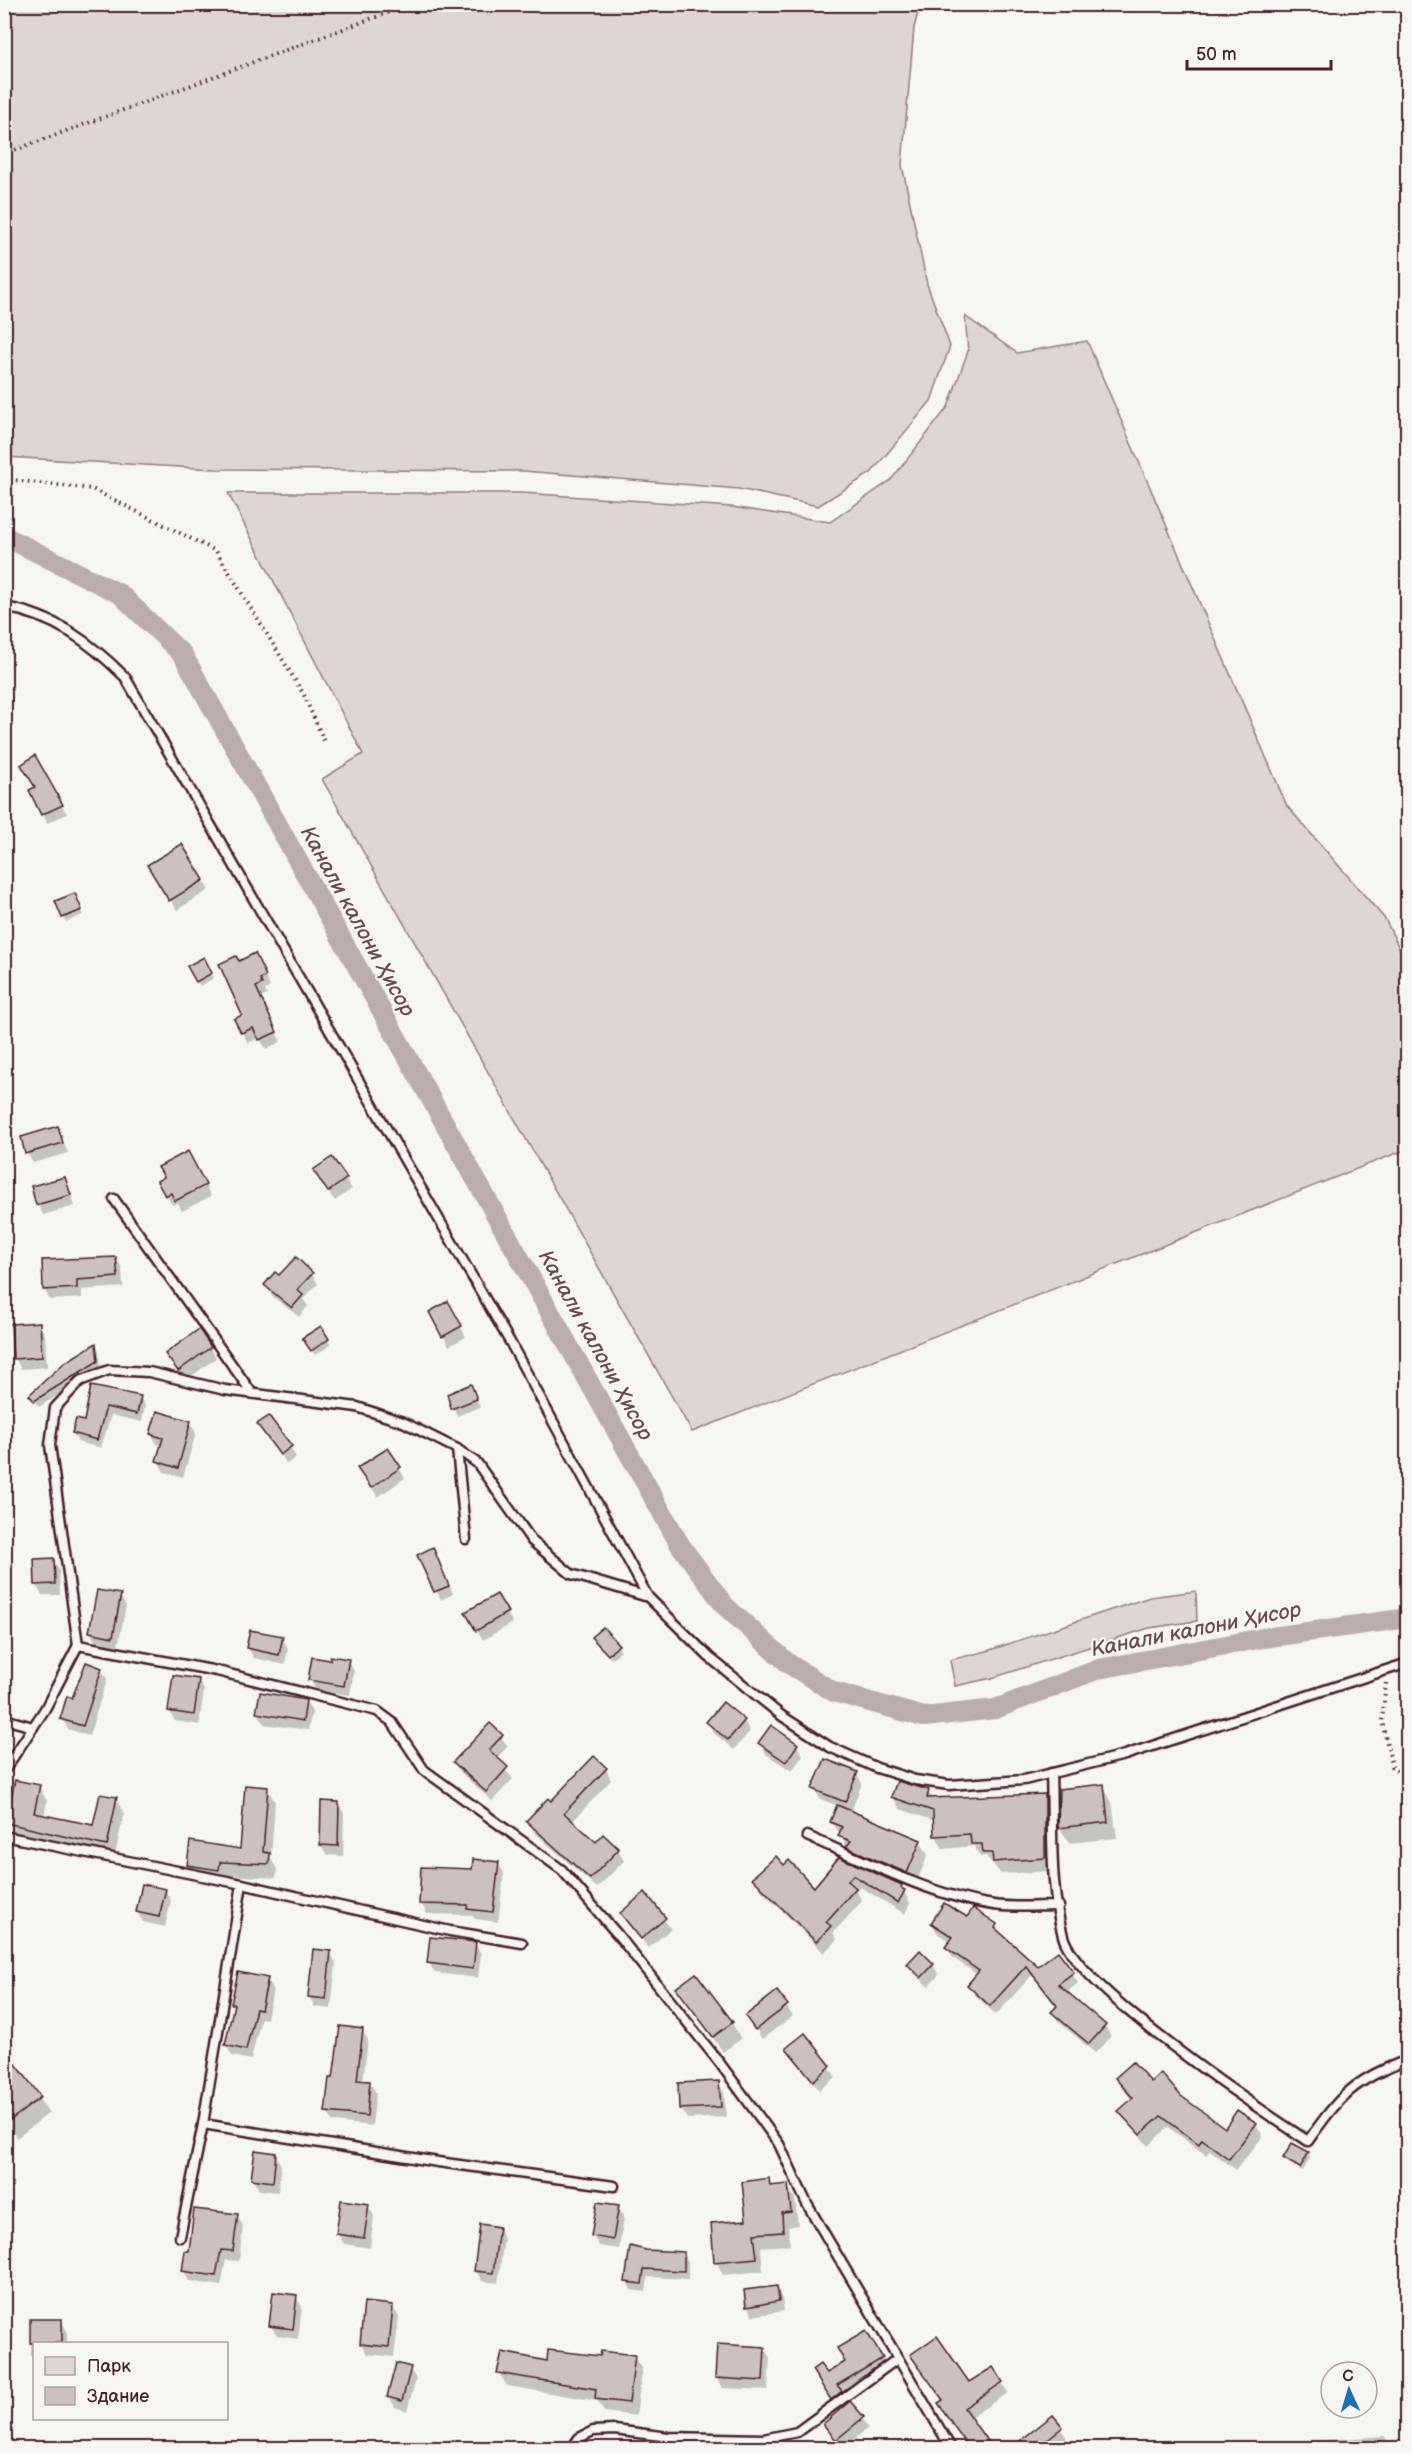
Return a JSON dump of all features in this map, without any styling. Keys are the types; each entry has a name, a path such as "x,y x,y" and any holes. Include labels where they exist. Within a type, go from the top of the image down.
{"lane":[{"path":"4,608 60,626 95,647 125,677 510,1341 648,1597 709,1657 782,1716 830,1747 877,1768 915,1780 949,1785 1024,1780 1125,1755 1407,1664"},
{"path":"114,1198 252,1393"},
{"path":"4,1771 33,1727 78,1645 50,1445 55,1408 80,1381 109,1370 148,1372 225,1390 357,1407 403,1422 457,1449 477,1463 532,1541 571,1574 648,1597"},
{"path":"457,1449 466,1539"},
{"path":"78,1645 217,1671 377,1711 392,1722 424,1770 562,1870 618,1935 712,2053 779,2144 807,2204 951,2448"},
{"path":"4,1719 33,1727"},
{"path":"1051,1773 1063,1938 1082,1970 1198,2064 1244,2099 1308,2141 1338,2099 1376,2071 1407,2060"},
{"path":"4,1836 242,1884 450,1931 522,1943"},
{"path":"807,1836 903,1877 993,1905 1059,1906"},
{"path":"180,2237 203,2124 242,1884"},
{"path":"203,2124 438,2162 614,2186"},
{"path":"4,2256 4,2320"},
{"path":"572,2448 579,2438 592,2431 615,2430 668,2437 763,2439 797,2432 897,2359"}],"path":[{"path":"4,154 411,4"},
{"path":"4,479 92,489 216,551 303,693 325,742"},
{"path":"1387,1670 1382,1721 1392,1767 1407,1780"}],"green space":[{"path":"4,5 920,5 914,28 902,165 927,284 950,346 931,401 871,473 818,506 739,489 524,471 215,469 5,457"},
{"path":"965,316 1017,353 1087,341 1287,806 1385,919 1407,964 1407,1149 692,1432 322,779 363,754 228,493 522,493 732,507 830,522 891,480 948,407 968,351"},
{"path":"1196,1591 1197,1621 1149,1628 992,1678 955,1686 950,1660 987,1651 1150,1597"}],"building":[{"path":"35,755 63,805 41,815 29,790 35,787 21,765"},
{"path":"182,844 204,880 169,901 147,865"},
{"path":"75,893 82,910 62,918 55,901"},
{"path":"255,953 266,976 260,979 262,984 256,987 277,1032 259,1040 253,1028 241,1033 234,1019 242,1015 219,964 236,956 239,961"},
{"path":"204,957 212,973 196,982 187,966"},
{"path":"58,1126 63,1143 25,1154 21,1137"},
{"path":"188,1151 206,1185 175,1201 171,1193 165,1196 157,1181 164,1177 158,1167"},
{"path":"332,1157 347,1178 328,1192 313,1170"},
{"path":"65,1177 71,1195 36,1205 31,1186"},
{"path":"116,1257 118,1277 77,1280 77,1288 43,1290 42,1260"},
{"path":"296,1257 313,1273 297,1290 303,1295 292,1308 264,1285 275,1272 279,1275"},
{"path":"448,1301 462,1326 442,1337 429,1312"},
{"path":"40,1322 42,1357 13,1359 11,1324"},
{"path":"321,1326 329,1339 311,1351 302,1338"},
{"path":"199,1329 211,1347 178,1371 165,1354"},
{"path":"96,1343 98,1361 34,1401 29,1395 64,1363"},
{"path":"471,1384 477,1399 451,1409 447,1394"},
{"path":"91,1386 141,1396 137,1414 106,1407 97,1440 72,1433 76,1419 84,1421"},
{"path":"157,1411 191,1421 178,1468 156,1461 163,1438 150,1434"},
{"path":"269,1416 292,1446 280,1455 257,1424"},
{"path":"388,1448 401,1467 371,1488 357,1468"},
{"path":"433,1547 449,1586 434,1592 417,1555"},
{"path":"54,1558 55,1584 35,1585 34,1559"},
{"path":"97,1590 121,1594 113,1637 89,1632"},
{"path":"497,1594 508,1612 476,1631 465,1612"},
{"path":"603,1627 619,1645 608,1655 591,1637"},
{"path":"250,1630 283,1636 279,1655 246,1648"},
{"path":"330,1656 349,1659 344,1686 308,1680 312,1657 330,1660"},
{"path":"86,1662 102,1668 83,1726 60,1719 67,1696 72,1698"},
{"path":"173,1675 199,1679 194,1715 168,1711"},
{"path":"260,1692 306,1700 303,1721 256,1713"},
{"path":"723,1702 745,1720 728,1740 706,1722"},
{"path":"490,1723 503,1735 489,1750 508,1767 486,1792 453,1762"},
{"path":"771,1725 798,1744 786,1762 758,1743"},
{"path":"594,1756 607,1768 564,1813 596,1842 603,1834 619,1849 590,1879 526,1821 548,1798 551,1801"},
{"path":"825,1759 858,1772 845,1802 812,1789"},
{"path":"15,1780 40,1785 34,1813 93,1825 100,1794 117,1797 107,1846 6,1823"},
{"path":"897,1781 929,1790 927,1798 1045,1794 1045,1858 993,1862 992,1853 983,1853 982,1844 971,1844 970,1834 934,1836 933,1811 891,1797"},
{"path":"1104,1784 1108,1822 1058,1828 1059,1789"},
{"path":"245,1785 268,1787 263,1852 270,1853 269,1864 220,1862 219,1870 187,1865 190,1841 240,1849"},
{"path":"321,1801 339,1802 338,1846 320,1845"},
{"path":"837,1805 921,1840 907,1873 846,1847 851,1841 838,1836 842,1827 830,1822"},
{"path":"776,1856 784,1865 789,1860 814,1887 839,1857 902,1885 901,1888 905,1890 898,1903 853,1875 848,1881 856,1888 826,1922 831,1926 816,1942 752,1878"},
{"path":"473,1859 499,1862 493,1912 467,1909 468,1905 419,1904 421,1867 472,1869"},
{"path":"142,1884 166,1889 159,1917 136,1912"},
{"path":"645,1892 666,1918 641,1939 620,1913"},
{"path":"944,1903 967,1917 973,1908 997,1924 995,1928 1038,1966 1058,1951 1074,1972 1058,1984 1106,2025 1089,2044 1051,2012 1057,2006 1026,1966 990,2006 967,1985 979,1971 945,1947 953,1937 931,1923"},
{"path":"430,1937 476,1942 473,1969 427,1963"},
{"path":"313,1949 331,1951 326,1999 308,1997"},
{"path":"920,1950 934,1964 921,1978 907,1964"},
{"path":"238,1972 268,1978 261,2010 256,2009 246,2050 225,2045"},
{"path":"696,1973 733,2022 713,2037 676,1988"},
{"path":"777,1991 788,2005 755,2030 745,2016"},
{"path":"340,2026 363,2029 357,2080 370,2081 367,2116 325,2112 329,2078 333,2078"},
{"path":"805,2033 831,2066 813,2081 786,2048"},
{"path":"1133,2062 1151,2082 1161,2073 1181,2096 1225,2128 1237,2110 1257,2123 1229,2159 1202,2139 1199,2144 1161,2116 1140,2135 1118,2111 1133,2098 1115,2078"},
{"path":"16,2064 41,2097 4,2125 4,2072"},
{"path":"719,2081 721,2107 679,2109 678,2083"},
{"path":"1292,2143 1309,2152 1300,2168 1283,2158"},
{"path":"255,2150 276,2153 273,2182 251,2179"},
{"path":"769,2178 770,2186 788,2184 791,2212 782,2213 783,2232 754,2234 757,2258 714,2262 711,2223 746,2220 742,2182"},
{"path":"341,2200 369,2204 364,2238 336,2234"},
{"path":"597,2202 619,2205 613,2240 591,2236"},
{"path":"194,2209 238,2214 233,2251 221,2250 216,2276 182,2271 185,2251 189,2251"},
{"path":"480,2224 499,2227 493,2273 474,2271"},
{"path":"630,2246 646,2250 684,2252 684,2271 644,2269 642,2284 625,2282"},
{"path":"777,2286 779,2301 746,2307 744,2290"},
{"path":"273,2292 297,2295 293,2329 269,2326"},
{"path":"364,2302 393,2305 389,2347 360,2344"},
{"path":"30,2319 62,2319 62,2342 30,2343"},
{"path":"866,2331 883,2358 837,2385 842,2391 831,2400 812,2370 820,2364 827,2373 845,2362 837,2348"},
{"path":"937,2336 969,2382 993,2367 1003,2382 964,2408 992,2448 969,2448 938,2403 943,2400 910,2355"},
{"path":"717,2344 765,2347 763,2381 715,2378"},
{"path":"548,2350 600,2356 601,2351 635,2355 629,2403 595,2399 596,2389 497,2373 502,2352 547,2361"},
{"path":"396,2363 411,2367 402,2401 387,2397"},
{"path":"850,2401 864,2417 836,2440 823,2424"},
{"path":"1053,2415 1063,2427 1036,2448 1011,2448"}],"waterway":[{"name":"Канали калони Ҳисор","path":"4,536 120,594 183,655 680,1545 725,1606 789,1664 834,1692 924,1717 995,1709 1099,1669 1263,1638 1408,1618"}]}
